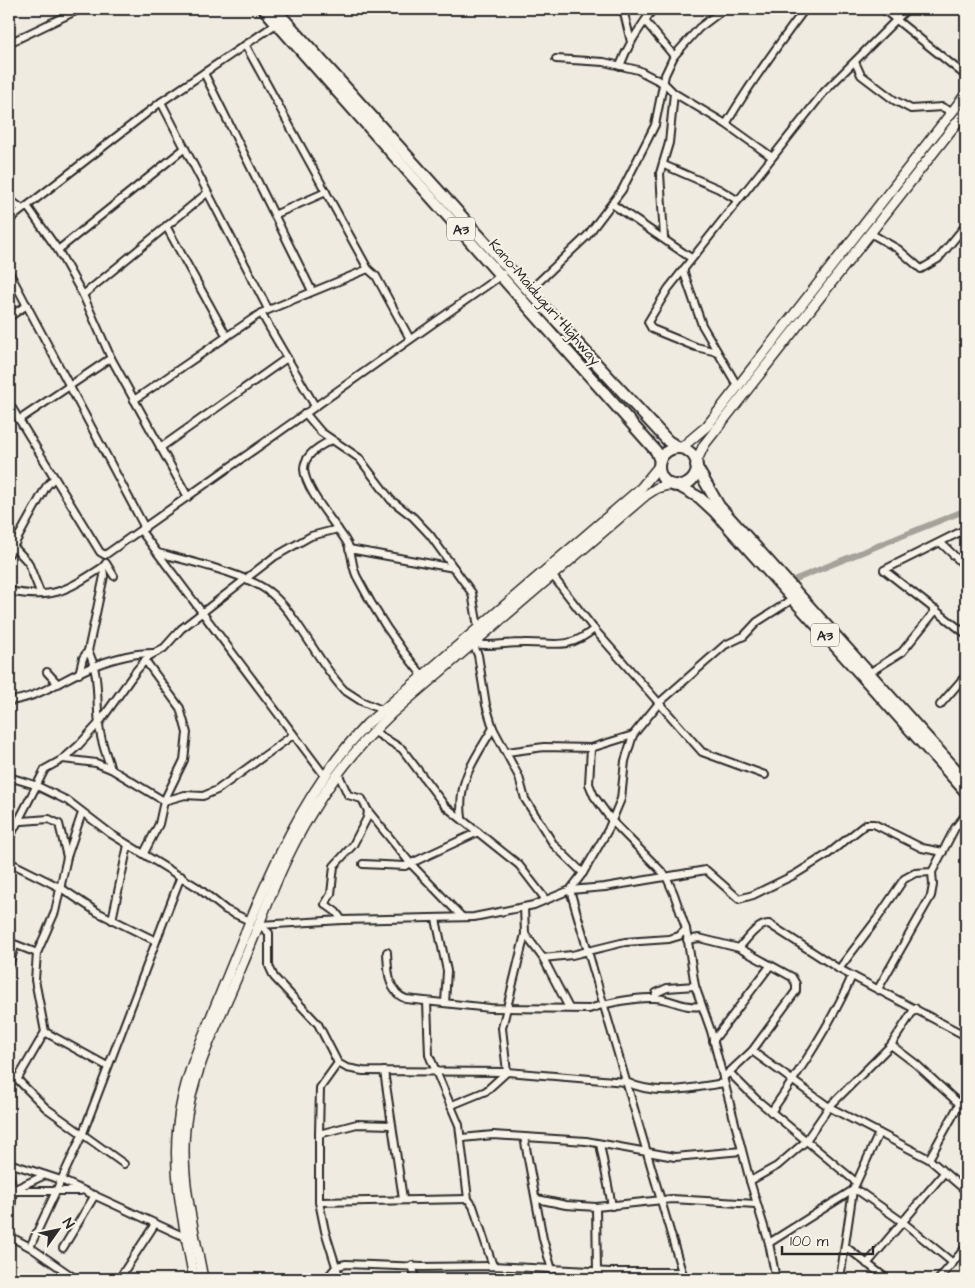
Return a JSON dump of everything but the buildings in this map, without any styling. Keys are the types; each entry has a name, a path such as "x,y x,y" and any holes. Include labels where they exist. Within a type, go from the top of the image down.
{"highway":[{"name":"Kano-Maiduguri Highway","path":"264,9 280,21 505,272 656,451 660,463"},
{"name":"Kano-Maiduguri Highway","path":"275,9 280,21"},
{"name":"Kano-Maiduguri Highway","path":"505,272 529,291 668,441 680,448"},
{"name":"A3","path":"680,448 690,453 719,506 869,673 896,709 966,792"},
{"path":"660,463 665,453 680,448"},
{"name":"A3","path":"660,463 664,479 707,504 793,599 966,781"},
{"path":"674,485 683,485 693,478 696,464"}],"main road":[{"path":"680,448 700,434 738,387 966,94"},
{"path":"696,464 704,445 966,111"},
{"path":"194,1279 176,1158 178,1124 184,1089 198,1047 282,847 324,775 349,744 382,710 640,488 660,463"},
{"path":"203,1279 186,1179 185,1129 191,1097 204,1055 287,857 310,814 338,772 373,731 646,495 658,488 674,485"}],"street":[{"path":"9,43 80,9"},
{"path":"623,9 631,42"},
{"path":"620,66 639,26 645,21 652,9"},
{"path":"529,291 587,236 622,190 655,125 664,84 674,56 699,28 724,9"},
{"path":"726,124 755,76 776,51 805,9"},
{"path":"883,9 966,76"},
{"path":"717,352 662,334 652,329 648,322 668,289 691,258 717,229 737,200 772,157 787,142 824,92 907,9"},
{"path":"9,220 161,102 246,46 280,21"},
{"path":"645,21 674,56"},
{"path":"246,46 368,269 376,276 410,339"},
{"path":"556,59 574,58 638,70 664,84 674,93 726,124 772,157"},
{"path":"855,62 861,75 894,100 911,109 942,107 952,112"},
{"path":"204,73 312,291"},
{"path":"664,238 660,174 669,143 674,93"},
{"path":"161,102 268,309"},
{"path":"58,250 185,148"},
{"path":"664,165 719,188 737,200"},
{"path":"274,215 326,192"},
{"path":"83,295 207,193"},
{"path":"9,198 24,208 58,250 83,295 111,358 188,497"},
{"path":"612,204 691,258"},
{"path":"870,234 898,249 921,269 938,259 966,225"},
{"path":"166,226 226,334"},
{"path":"134,400 226,334 260,313 368,269"},
{"path":"683,270 702,325 738,387"},
{"path":"9,272 143,529 158,553 324,775"},
{"path":"9,403 53,479 100,552 104,555 505,272"},
{"path":"9,317 26,305"},
{"path":"260,313 315,406"},
{"path":"19,420 111,358"},
{"path":"160,448 287,358"},
{"path":"305,413 315,426 362,461 390,500 420,524 454,568 474,598 478,627"},
{"path":"332,440 314,451 305,464 304,469 314,494 350,550 352,566 393,640 422,675"},
{"path":"9,554 46,487 53,479"},
{"path":"9,840 45,768 63,759 99,723 145,660 168,644 178,632 274,557 311,536 338,529"},
{"path":"966,529 884,570 966,634"},
{"path":"941,543 966,567"},
{"path":"14,547 28,562 40,592"},
{"path":"350,550 454,568"},
{"path":"158,553 201,564 245,580 275,597 344,690 352,696 382,710"},
{"path":"9,591 33,596 40,592 52,595 76,584 103,567 106,563 114,576"},
{"path":"79,674 82,658 88,651 104,576 103,567"},
{"path":"552,575 594,629 705,753 765,775"},
{"path":"570,890 583,874 612,821 623,794 625,761 633,735 659,703 725,645 744,636 757,622 793,599"},
{"path":"869,673 902,652 936,610"},
{"path":"473,644 497,647 522,643 559,645 574,643 594,629"},
{"path":"473,644 478,655 486,706 493,728 507,752 534,815 554,845 583,874"},
{"path":"88,651 94,666 98,694 99,723 104,749 111,769"},
{"path":"9,701 44,691 94,666 130,656 154,653"},
{"path":"144,853 159,824 164,801 184,760 187,733 180,708 145,660"},
{"path":"47,672 58,684"},
{"path":"940,705 966,675"},
{"path":"462,818 461,798 467,773 493,728"},
{"path":"373,731 402,749 442,803 523,869 546,900"},
{"path":"63,759 96,763 111,769 164,801 184,795 203,796 217,790 294,734"},
{"path":"507,752 544,747 591,748 633,735"},
{"path":"591,748 589,784 594,796 612,821 666,876 686,929 700,1006 713,1041 724,1080 756,1204 769,1243 776,1279"},
{"path":"338,772 348,795 362,799 368,811 411,864 462,918"},
{"path":"9,777 35,785 68,801 128,845 181,876 226,910 250,921"},
{"path":"342,920 336,912 325,904 331,894 334,866 353,845 367,818 368,811"},
{"path":"17,1080 45,1032 34,980 37,953 55,912 67,857 82,813"},
{"path":"878,989 931,896 933,885 932,872 954,828 966,814"},
{"path":"9,822 20,820 55,821 59,824 67,857"},
{"path":"260,925 342,920 462,918 524,907 570,890 605,887 706,870 739,899 753,895 809,866 866,824 874,824 922,848 943,852"},
{"path":"363,864 400,867 411,864 478,832"},
{"path":"112,920 128,845"},
{"path":"9,862 61,888 112,920 156,941"},
{"path":"839,969 877,919 904,878 915,873 932,872"},
{"path":"30,1247 83,1133 181,876"},
{"path":"326,1279 337,1266 346,1264 493,1266 683,1276 570,890"},
{"path":"507,1072 502,1028 525,934 524,907"},
{"path":"436,919 447,971 445,1003"},
{"path":"739,948 763,924 769,924 839,969 966,1036"},
{"path":"260,925 269,933 271,971 318,1024 338,1063 355,1070 507,1072 626,1082 642,1089 660,1092 724,1080 729,1072 752,1051 796,991 796,984 792,977 739,948 699,938 687,940"},
{"path":"544,958 572,955 625,942 669,939 679,936 686,929"},
{"path":"525,934 544,958 569,1008"},
{"path":"9,965 12,944 37,953"},
{"path":"387,952 388,974 397,994 406,999 490,1008 507,1006 589,1009 603,1004 655,998 692,1007 700,1006"},
{"path":"713,1041 770,966"},
{"path":"771,1112 793,1081 840,1003 852,976"},
{"path":"655,998 656,993 667,988 695,986"},
{"path":"427,1002 429,1055 452,1106 462,1138 468,1199 473,1206 493,1266"},
{"path":"750,1181 777,1166 805,1142 829,1107 891,1045 914,1008"},
{"path":"45,1032 107,1066"},
{"path":"891,1045 916,1064 966,1110"},
{"path":"752,1051 829,1107 929,1159 966,1191"},
{"path":"338,1063 320,1088 319,1134 320,1202 325,1230 340,1279"},
{"path":"9,1070 46,1108 124,1164"},
{"path":"384,1071 403,1199"},
{"path":"452,1106 486,1091 507,1072"},
{"path":"729,1072 805,1142 856,1182"},
{"path":"9,1079 17,1080"},
{"path":"929,1159 966,1092"},
{"path":"319,1134 357,1124 392,1125"},
{"path":"840,1279 856,1182 879,1132"},
{"path":"462,1138 494,1135 586,1141 646,1150 675,1157 742,1151"},
{"path":"524,1136 552,1270"},
{"path":"600,1144 612,1206"},
{"path":"9,1163 61,1180 187,1238"},
{"path":"9,1172 11,1191 9,1231"},
{"path":"867,1264 904,1223 944,1173"},
{"path":"11,1191 45,1175"},
{"path":"11,1191 84,1190"},
{"path":"854,1190 860,1192 904,1223 953,1263"},
{"path":"769,1243 854,1190"},
{"path":"63,1248 95,1195"},
{"path":"320,1202 468,1199"},
{"path":"537,1199 566,1205 596,1208 661,1200 756,1204"},
{"path":"596,1208 598,1271"},
{"path":"119,1279 155,1224"},
{"path":"9,1236 30,1247 76,1279"},
{"path":"846,1247 887,1279"},
{"path":"939,1279 966,1248"},
{"path":"412,1265 416,1279"},
{"path":"610,1272 611,1279"}],"waterway":[{"path":"796,579 966,510"}]}
